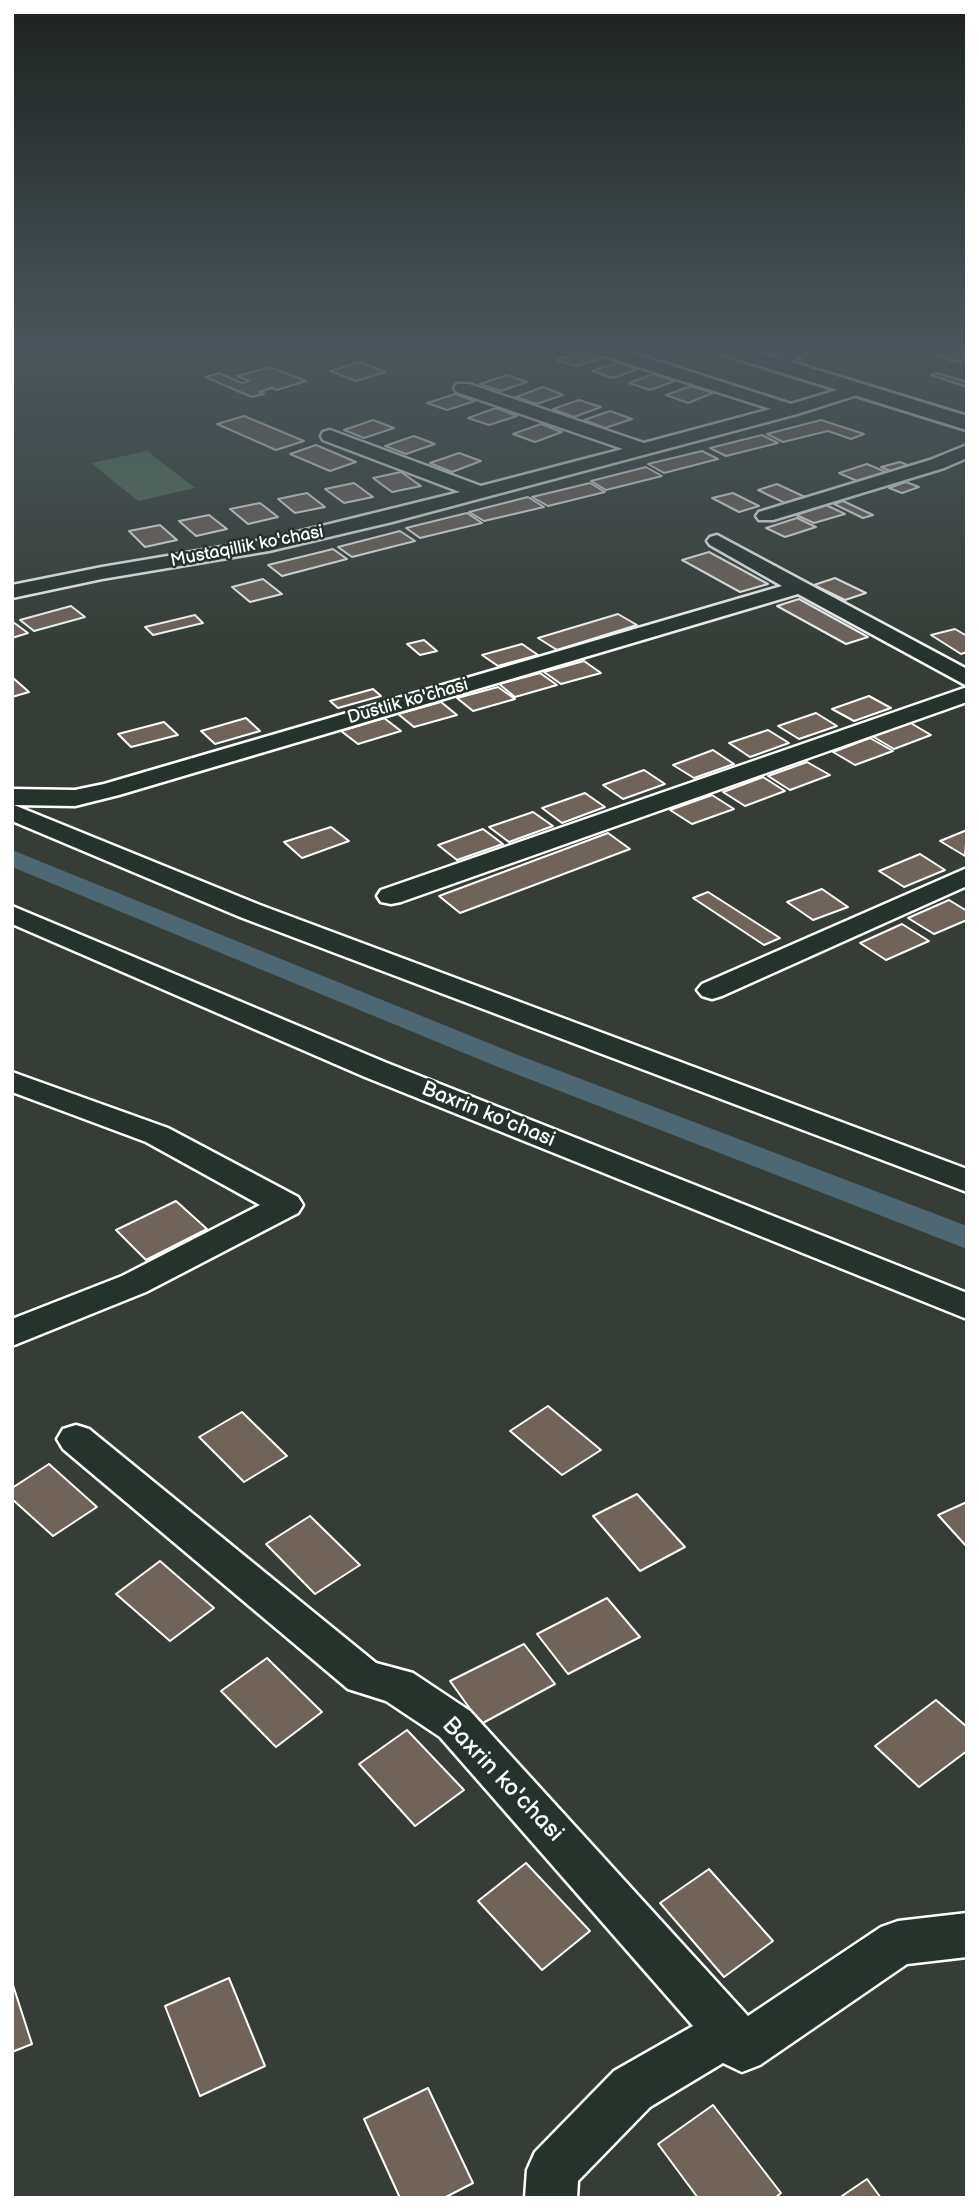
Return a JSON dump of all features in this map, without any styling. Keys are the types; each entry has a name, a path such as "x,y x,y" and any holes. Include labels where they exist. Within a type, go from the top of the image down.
{"street":[{"path":"378,454 479,492"},
{"name":"Mustaqillik ko'chasi","path":"12,592 102,573 268,545 623,454"},
{"path":"766,516 962,454"},
{"path":"717,541 967,679"},
{"name":"Dustlik ko'chasi","path":"12,797 75,798 110,790 800,587"},
{"path":"391,896 967,694"},
{"path":"12,812 250,911 967,1181"},
{"path":"712,990 967,876"},
{"name":"Baxrin ko'chasi","path":"12,914 376,1070 967,1307"},
{"path":"12,1081 157,1135 286,1205 134,1284 12,1333"},
{"name":"Baxrin ko'chasi","path":"76,1439 363,1677 398,1686 455,1724 730,2032"},
{"path":"551,2198 553,2170 632,2089 730,2032 742,2048 898,1943 967,1935"}],"green space":[{"path":"132,454 151,454 195,488 138,501 91,463"}],"building":[{"path":"290,454 337,454 356,462 330,471"},
{"path":"456,454 481,461 452,472 430,463"},
{"path":"689,454 708,454 718,459 664,473 648,464"},
{"path":"900,462 912,467 893,472 881,467"},
{"path":"867,464 886,472 857,481 839,473"},
{"path":"646,467 662,476 606,490 591,481"},
{"path":"401,472 421,486 392,492 373,478"},
{"path":"906,482 919,487 902,493 889,488"},
{"path":"354,483 373,497 344,503 325,489"},
{"path":"590,483 605,492 548,506 532,497"},
{"path":"777,484 805,497 785,503 758,490"},
{"path":"307,493 325,507 295,513 278,499"},
{"path":"733,493 759,506 739,512 712,498"},
{"path":"528,497 544,507 484,521 469,512"},
{"path":"843,501 873,515 863,518 834,504"},
{"path":"260,503 278,517 248,524 230,509"},
{"path":"826,505 845,514 814,523 796,515"},
{"path":"467,513 482,523 420,538 406,528"},
{"path":"209,515 227,529 196,536 179,521"},
{"path":"797,518 816,527 785,537 766,528"},
{"path":"160,525 177,540 145,547 129,531"},
{"path":"400,531 415,541 352,557 338,547"},
{"path":"333,549 347,559 282,576 268,565"},
{"path":"709,552 768,584 740,592 682,560"},
{"path":"835,578 866,593 845,600 814,585"},
{"path":"263,579 282,594 250,602 232,587"},
{"path":"799,599 868,637 846,644 777,606"},
{"path":"71,606 85,617 34,631 20,620"},
{"path":"618,614 637,625 557,650 538,638"},
{"path":"195,615 203,623 153,635 145,627"},
{"path":"13,622 28,633 12,638"},
{"path":"955,629 967,636 967,652 961,654 931,635"},
{"path":"424,640 437,651 420,655 407,644"},
{"path":"522,644 538,655 498,666 482,655"},
{"path":"584,661 601,673 561,684 544,672"},
{"path":"540,673 557,685 515,697 499,684"},
{"path":"12,677 29,692 12,697"},
{"path":"498,687 515,699 473,711 457,698"},
{"path":"373,689 381,696 338,708 330,701"},
{"path":"869,696 891,708 854,721 832,709"},
{"path":"441,702 457,715 414,727 398,714"},
{"path":"816,713 837,726 799,739 778,726"},
{"path":"246,718 260,731 215,744 201,731"},
{"path":"384,718 401,731 358,744 341,731"},
{"path":"164,722 178,735 131,747 118,734"},
{"path":"909,722 931,735 894,749 872,736"},
{"path":"768,730 789,743 750,757 729,743"},
{"path":"870,738 893,751 855,765 833,752"},
{"path":"713,750 734,764 694,778 673,765"},
{"path":"807,762 830,775 790,790 768,776"},
{"path":"644,770 665,784 623,799 603,785"},
{"path":"763,777 785,791 745,806 723,792"},
{"path":"585,793 605,807 562,823 542,808"},
{"path":"712,795 734,809 692,824 670,810"},
{"path":"533,812 553,826 509,842 489,827"},
{"path":"331,827 349,841 302,858 284,842"},
{"path":"483,829 503,844 457,860 438,845"},
{"path":"967,830 965,856 940,841"},
{"path":"608,833 630,849 460,913 439,896"},
{"path":"920,854 945,870 904,887 879,871"},
{"path":"822,889 848,907 813,920 787,902"},
{"path":"708,892 780,938 764,945 693,898"},
{"path":"949,900 967,911 967,920 934,934 908,918"},
{"path":"902,924 929,941 886,960 860,943"},
{"path":"176,1201 207,1229 146,1260 116,1230"},
{"path":"548,1406 601,1450 562,1475 510,1431"},
{"path":"242,1412 287,1456 244,1482 199,1437"},
{"path":"49,1464 97,1507 53,1536 12,1499 12,1488"},
{"path":"637,1494 685,1547 640,1571 593,1516"},
{"path":"967,1502 967,1547 938,1515"},
{"path":"310,1516 360,1565 315,1594 266,1544"},
{"path":"160,1561 214,1608 170,1641 116,1594"},
{"path":"607,1598 640,1637 568,1674 537,1634"},
{"path":"524,1644 555,1684 481,1724 450,1681"},
{"path":"267,1658 322,1712 276,1747 221,1691"},
{"path":"936,1700 967,1727 967,1751 919,1787 875,1746"},
{"path":"407,1730 464,1790 415,1826 359,1764"},
{"path":"526,1863 590,1931 542,1970 478,1901"},
{"path":"709,1869 773,1941 724,1977 660,1903"},
{"path":"229,1978 265,2066 200,2096 165,2006"},
{"path":"12,1982 32,2044 12,2052"},
{"path":"428,2088 473,2183 444,2198 400,2198 364,2119"},
{"path":"713,2105 781,2193 775,2198 698,2198 658,2144"},
{"path":"867,2179 881,2198 839,2198"}],"waterway":[{"path":"12,858 508,1061 967,1238"}]}
